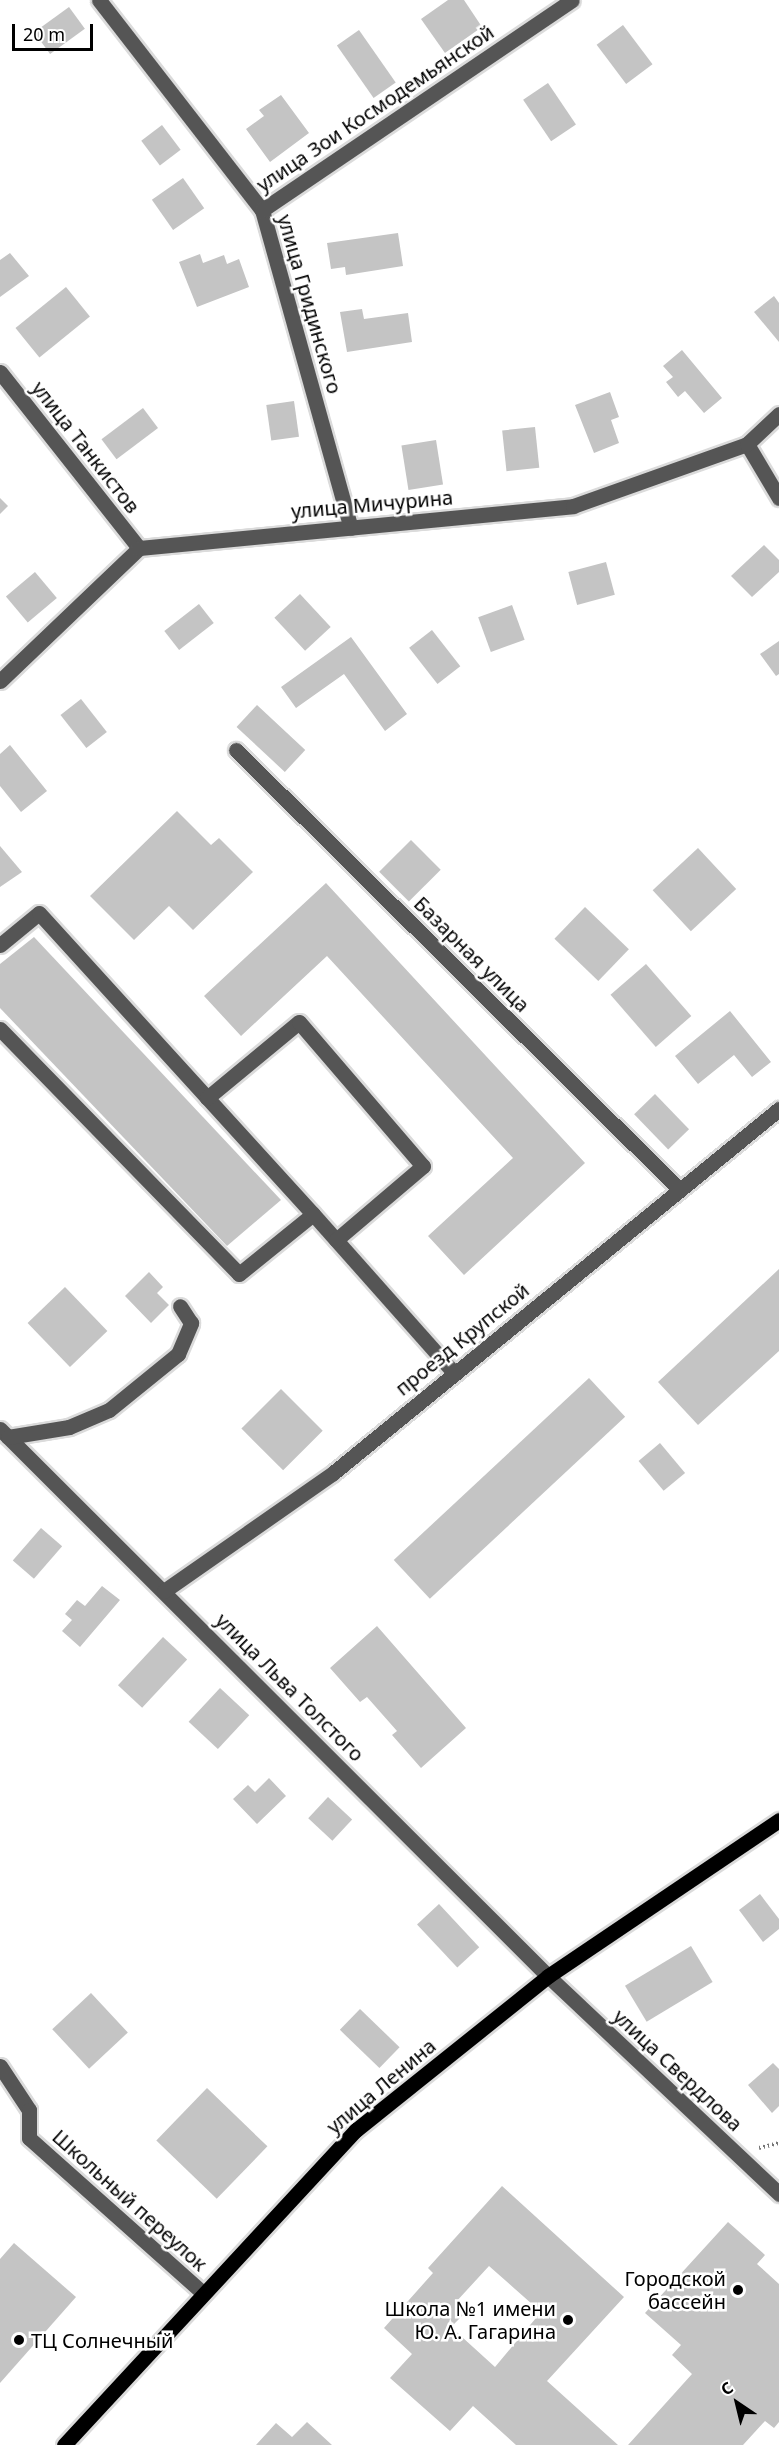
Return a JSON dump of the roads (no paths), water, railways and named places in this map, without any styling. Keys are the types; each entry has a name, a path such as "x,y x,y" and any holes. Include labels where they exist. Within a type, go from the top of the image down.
{"main road":[{"name":"улица Ленина","path":"64,2445 356,2130 548,1976 779,1820"}],"street":[{"name":"улица Гридинского","path":"99,0 262,210 351,528"},
{"name":"улица Зои Космодемьянской","path":"262,210 572,0"},
{"name":"улица Танкистов","path":"0,372 139,548"},
{"name":"улица Мичурина","path":"139,548 573,506 747,444 779,414"},
{"path":"747,444 779,498"},
{"path":"0,681 139,548"},
{"name":"Базарная улица","path":"236,750 678,1188"},
{"path":"0,945 39,913 454,1372"},
{"path":"207,1098 299,1022 423,1166 336,1240"},
{"path":"0,1029 239,1275 313,1214"},
{"name":"проезд Крупской","path":"164,1591 333,1473 678,1188 779,1109"},
{"path":"4,1433 69,1427 109,1410 178,1354 191,1323 180,1306"},
{"name":"улица Льва Толстого","path":"4,1433 548,1976"},
{"name":"улица Свердлова","path":"548,1976 779,2194"},
{"name":"Школьный переулок","path":"0,2066 29,2110 29,2138 203,2293"}],"place":[{"name":"Городской бассейн","path":"738,2290"},
{"name":"Школа №1 имени Ю. А. Гагарина","path":"568,2320"},
{"name":"ТЦ Солнечный","path":"19,2340"}]}
